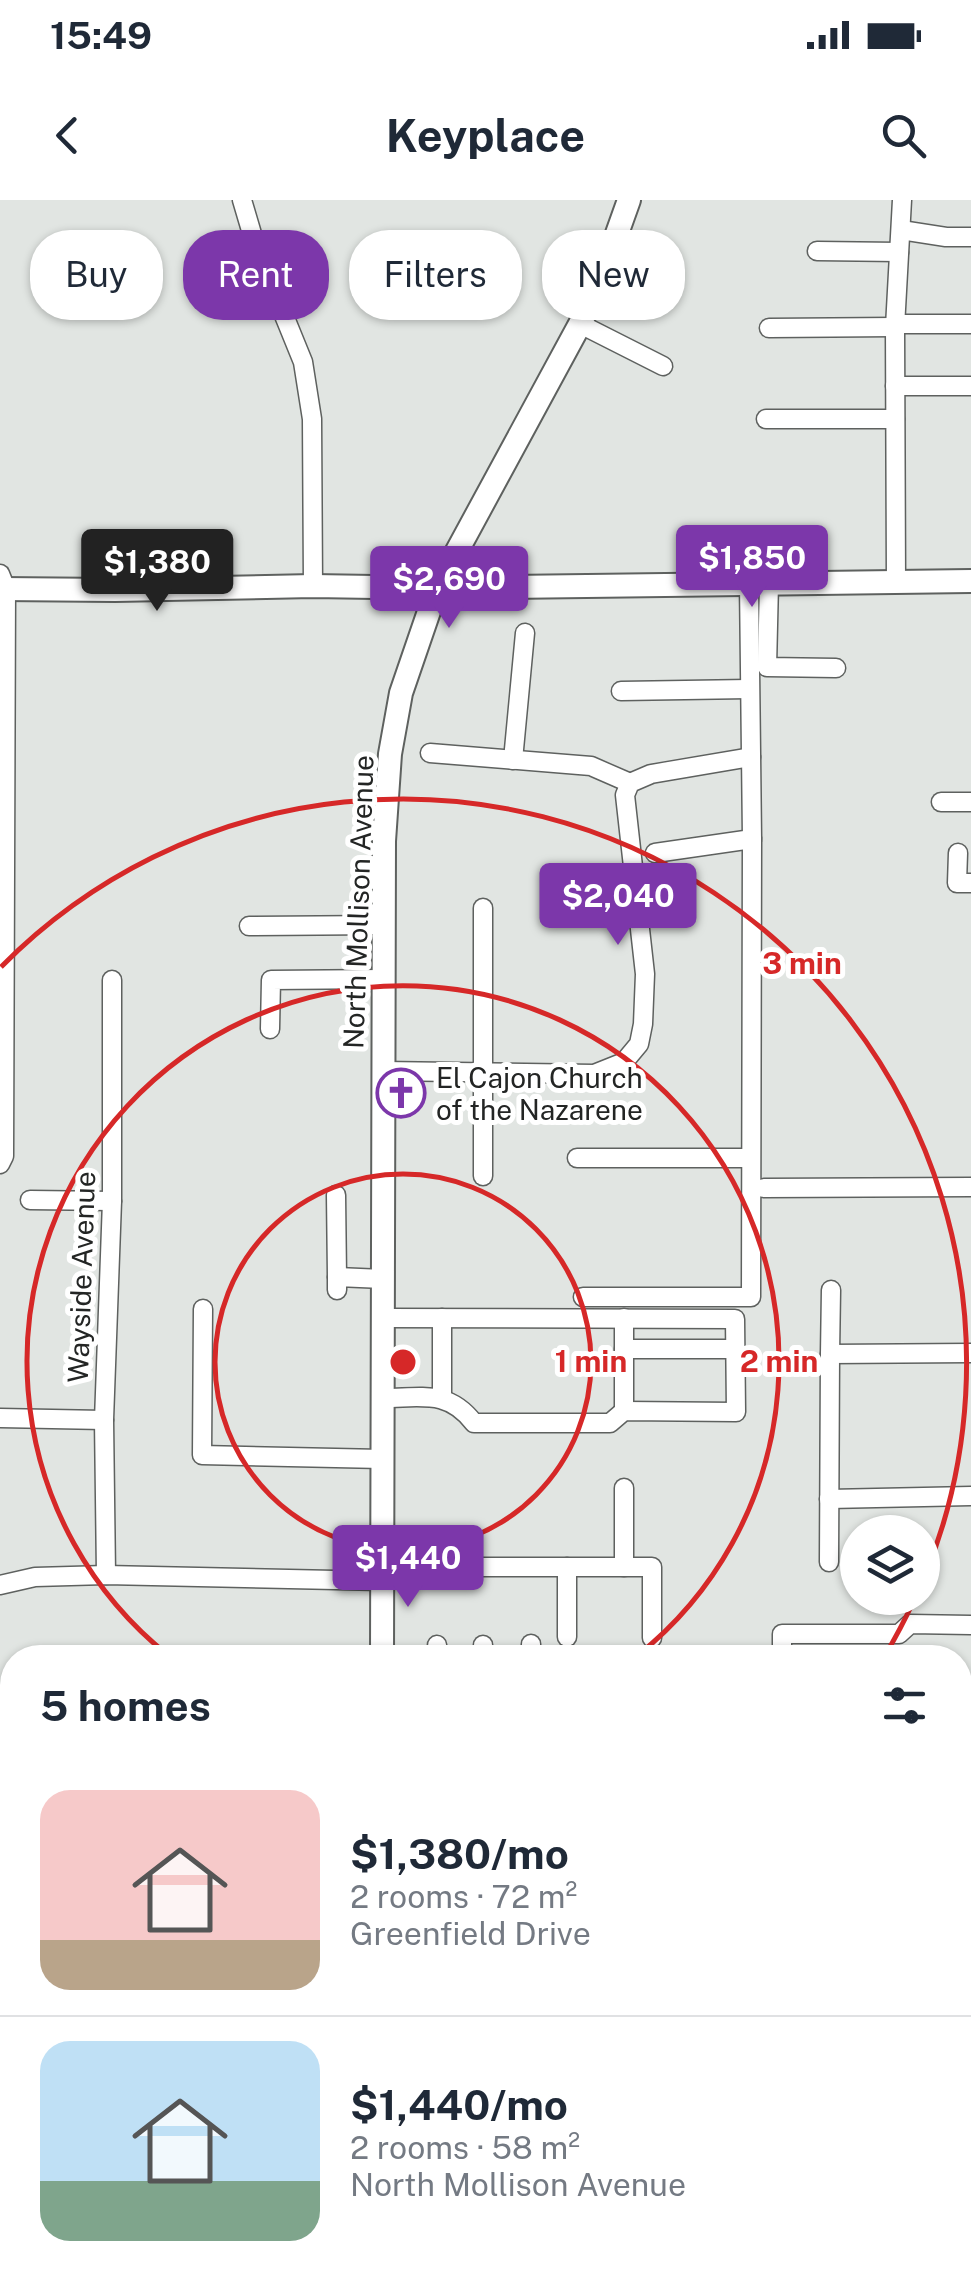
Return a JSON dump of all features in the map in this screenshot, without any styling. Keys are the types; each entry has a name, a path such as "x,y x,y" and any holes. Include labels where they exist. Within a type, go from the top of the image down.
{"main road":[{"name":"North Mollison Avenue","path":"382,1645 384,842 390,754 401,693 437,588 580,324 628,200"},
{"path":"2,584 437,588 971,582"}],"street":[{"path":"242,200 255,244 303,362 312,420 314,586"},
{"path":"896,582 894,386 902,200"},
{"path":"900,230 971,237"},
{"path":"817,251 900,252"},
{"path":"580,324 663,366"},
{"path":"769,328 971,324"},
{"path":"894,386 971,386"},
{"path":"766,419 895,419"},
{"path":"759,583 767,667 836,668"},
{"path":"583,1296 750,1296 749,688 759,583"},
{"path":"0,1164 4,1156 2,584"},
{"path":"513,760 525,632"},
{"path":"620,691 749,688"},
{"path":"430,753 591,766 630,782 651,774 750,756"},
{"path":"383,1071 594,1074 624,1062 639,1044 645,974 625,794 630,782"},
{"path":"941,802 971,802"},
{"path":"655,853 752,839"},
{"path":"958,853 957,884 971,884"},
{"path":"482,1176 483,908"},
{"path":"249,926 384,925"},
{"path":"270,1028 271,980 384,979"},
{"name":"Wayside Avenue","path":"106,1575 104,1420 112,1201 112,980"},
{"path":"577,1158 750,1158"},
{"path":"764,1188 971,1187"},
{"path":"336,1195 336,1283 383,1278"},
{"path":"30,1200 112,1201"},
{"path":"829,1562 831,1290"},
{"path":"203,1309 202,1455 382,1459"},
{"path":"382,1398 442,1398 462,1408 474,1423 610,1424 624,1411 736,1412 735,1319 383,1318"},
{"path":"442,1318 442,1398"},
{"path":"624,1318 624,1411"},
{"path":"624,1350 735,1350"},
{"path":"830,1354 971,1353"},
{"path":"0,1418 104,1420"},
{"path":"624,1488 624,1568"},
{"path":"830,1499 971,1496"},
{"path":"566,1567 566,1637"},
{"path":"0,1585 34,1577 106,1575 652,1568 652,1638"},
{"path":"782,1645 782,1634 899,1634 910,1624 971,1625"}],"place":[{"name":"El Cajon Church of the Nazarene","path":"401,1093"}]}
